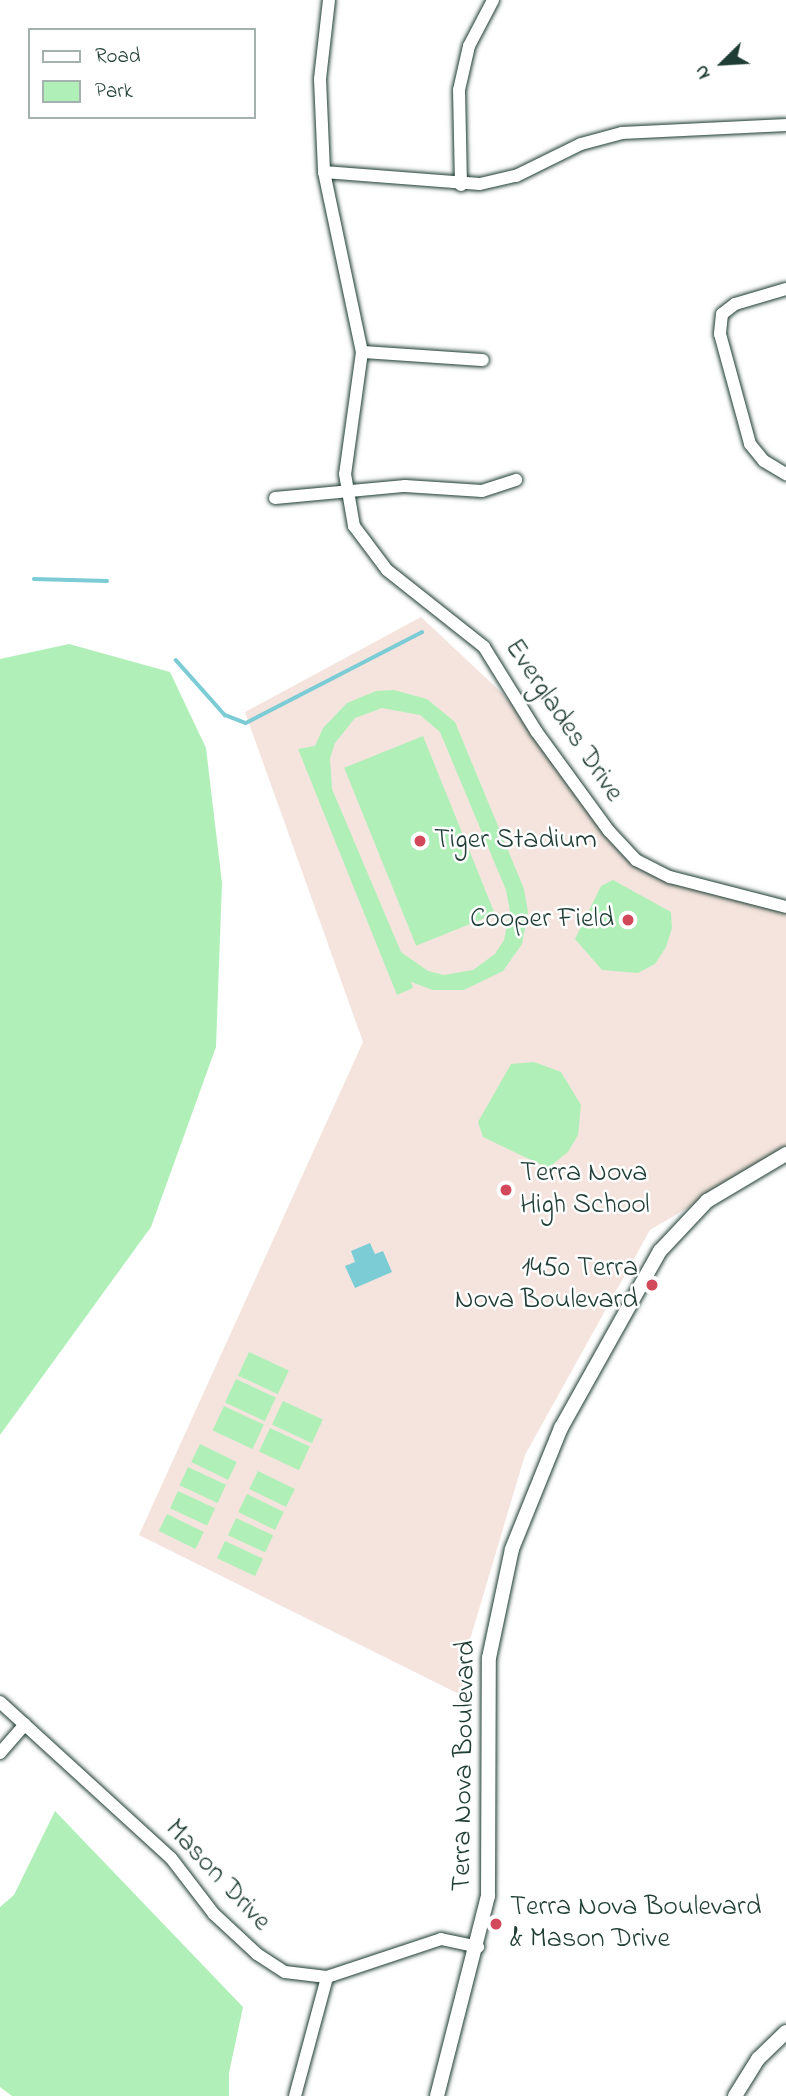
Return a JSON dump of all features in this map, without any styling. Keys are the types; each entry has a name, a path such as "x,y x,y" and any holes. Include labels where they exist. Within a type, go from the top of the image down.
{"street":[{"name":"Everglades Drive","path":"329,0 320,79 324,172 362,352 346,490 354,526 363,543 387,570 484,648 536,732 621,847 644,866 670,877 786,907"},
{"path":"461,185 459,90 469,46 493,0"},
{"path":"324,172 461,185 516,176 581,144 622,133 786,125"},
{"path":"786,289 735,304 722,314 720,334 750,444 764,461 786,474"},
{"path":"362,352 483,360"},
{"path":"275,498 346,490 425,486 482,491 516,480"},
{"name":"Terra Nova Boulevard","path":"437,2096 478,1947 490,1868 487,1688 492,1631 508,1562 538,1480 561,1428 673,1234 707,1201 786,1154"},
{"name":"Mason Drive","path":"0,1702 171,1858 203,1902 257,1954 285,1972 327,1977 430,1941 451,1940 478,1947"},
{"path":"0,1753 24,1724"},
{"path":"295,2096 327,1977"},
{"path":"735,2096 758,2059 786,2032"}],"shaded area":[{"name":"Terra Nova High School","path":"421,617 502,693 637,863 786,905 786,1150 650,1230 525,1455 466,1653 461,1695 139,1535 363,1042 245,712"}],"green space":[{"path":"69,644 170,672 206,748 222,883 216,1047 151,1227 0,1435 0,659"},
{"path":"394,690 427,699 455,722 524,889 528,912 522,944 503,971 464,990 433,990 411,982 413,988 397,995 298,749 315,746 323,728 347,703 376,691","holes":["382,708 420,715 440,732 506,890 510,911 504,940 495,954 473,970 444,975 428,971 401,952 332,789 330,758 335,743 355,718"]},
{"name":"Tiger Stadium","path":"423,736 495,914 416,946 344,768"},
{"name":"Cooper Field","path":"613,880 671,912 672,928 666,947 655,964 638,973 602,970 575,939 601,886"},
{"path":"534,1062 561,1072 581,1105 578,1135 568,1152 548,1168 483,1137 478,1122 511,1064"},
{"path":"249,1352 289,1371 278,1394 238,1376"},
{"path":"236,1379 276,1398 265,1421 225,1403"},
{"path":"283,1401 323,1420 312,1443 272,1425"},
{"path":"224,1406 264,1425 252,1449 213,1430"},
{"path":"270,1428 310,1447 299,1470 259,1452"},
{"path":"200,1444 237,1462 228,1480 191,1462"},
{"path":"188,1467 226,1485 218,1503 180,1485"},
{"path":"258,1471 295,1489 286,1507 249,1489"},
{"path":"178,1491 215,1508 207,1526 170,1508"},
{"path":"247,1494 284,1512 275,1530 238,1512"},
{"path":"167,1514 204,1532 196,1549 159,1531"},
{"path":"236,1518 273,1535 265,1553 228,1535"},
{"path":"225,1541 263,1559 255,1576 217,1558"},
{"path":"55,1811 243,2007 229,2073 229,2096 12,2096 0,2087 0,1907 14,1895"}],"water":[{"path":"370,1243 375,1254 383,1251 392,1272 355,1288 345,1266 355,1262 351,1251"}],"waterway":[{"path":"34,579 107,581"},
{"path":"176,660 225,715 246,723 422,632"}],"place":[{"name":"Tiger Stadium","path":"420,841"},
{"name":"Cooper Field","path":"628,920"},
{"name":"Terra Nova High School","path":"506,1190"},
{"name":"1450 Terra Nova Boulevard","path":"652,1285"},
{"name":"Terra Nova Boulevard & Mason Drive","path":"496,1924"}]}
